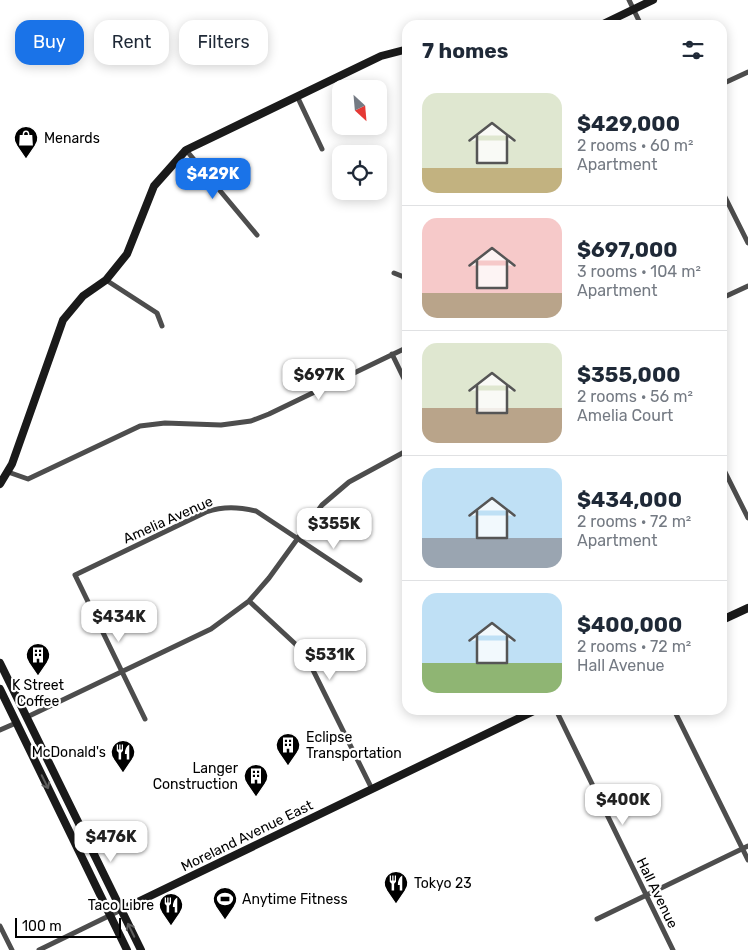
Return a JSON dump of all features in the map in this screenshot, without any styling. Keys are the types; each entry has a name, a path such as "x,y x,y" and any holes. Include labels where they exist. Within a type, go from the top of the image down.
{"street":[{"path":"629,0 639,20"},
{"path":"612,20 653,0"},
{"path":"0,484 8,472 63,320 83,296 106,280 126,254 154,186 186,150 381,56 402,51"},
{"path":"727,82 748,72"},
{"path":"297,96 322,149"},
{"path":"186,150 257,235"},
{"path":"727,201 748,243"},
{"path":"394,273 402,276"},
{"path":"106,280 158,312 162,326"},
{"path":"727,296 748,286"},
{"path":"8,472 28,479 140,426 166,424 221,426 251,421 402,350"},
{"path":"392,354 402,375"},
{"path":"8,706 16,714 27,717 210,629 250,601 322,505 349,482 371,468 402,453"},
{"path":"727,476 748,518"},
{"name":"Amelia Avenue","path":"122,672 75,575 206,512 222,507 239,507 256,511 360,580"},
{"path":"250,601 304,652 372,789"},
{"path":"727,618 748,608"},
{"path":"0,663 141,950"},
{"path":"122,672 145,719"},
{"path":"0,689 127,950"},
{"name":"Moreland Avenue East","path":"39,950 526,715"},
{"name":"Hall Avenue","path":"558,715 673,950"},
{"path":"677,715 745,847 748,860"},
{"path":"0,730 16,722 23,724 38,742"},
{"path":"597,919 745,847"},
{"path":"0,926 12,950"}],"place":[{"name":"Menards","path":"26,159"},
{"name":"K Street Coffee","path":"38,676"},
{"name":"Eclipse Transportation","path":"288,766"},
{"name":"McDonald's","path":"123,773"},
{"name":"Langer Construction","path":"256,797"},
{"name":"Tokyo 23","path":"396,904"},
{"name":"Anytime Fitness","path":"225,920"},
{"name":"Taco Libre","path":"171,926"}]}
